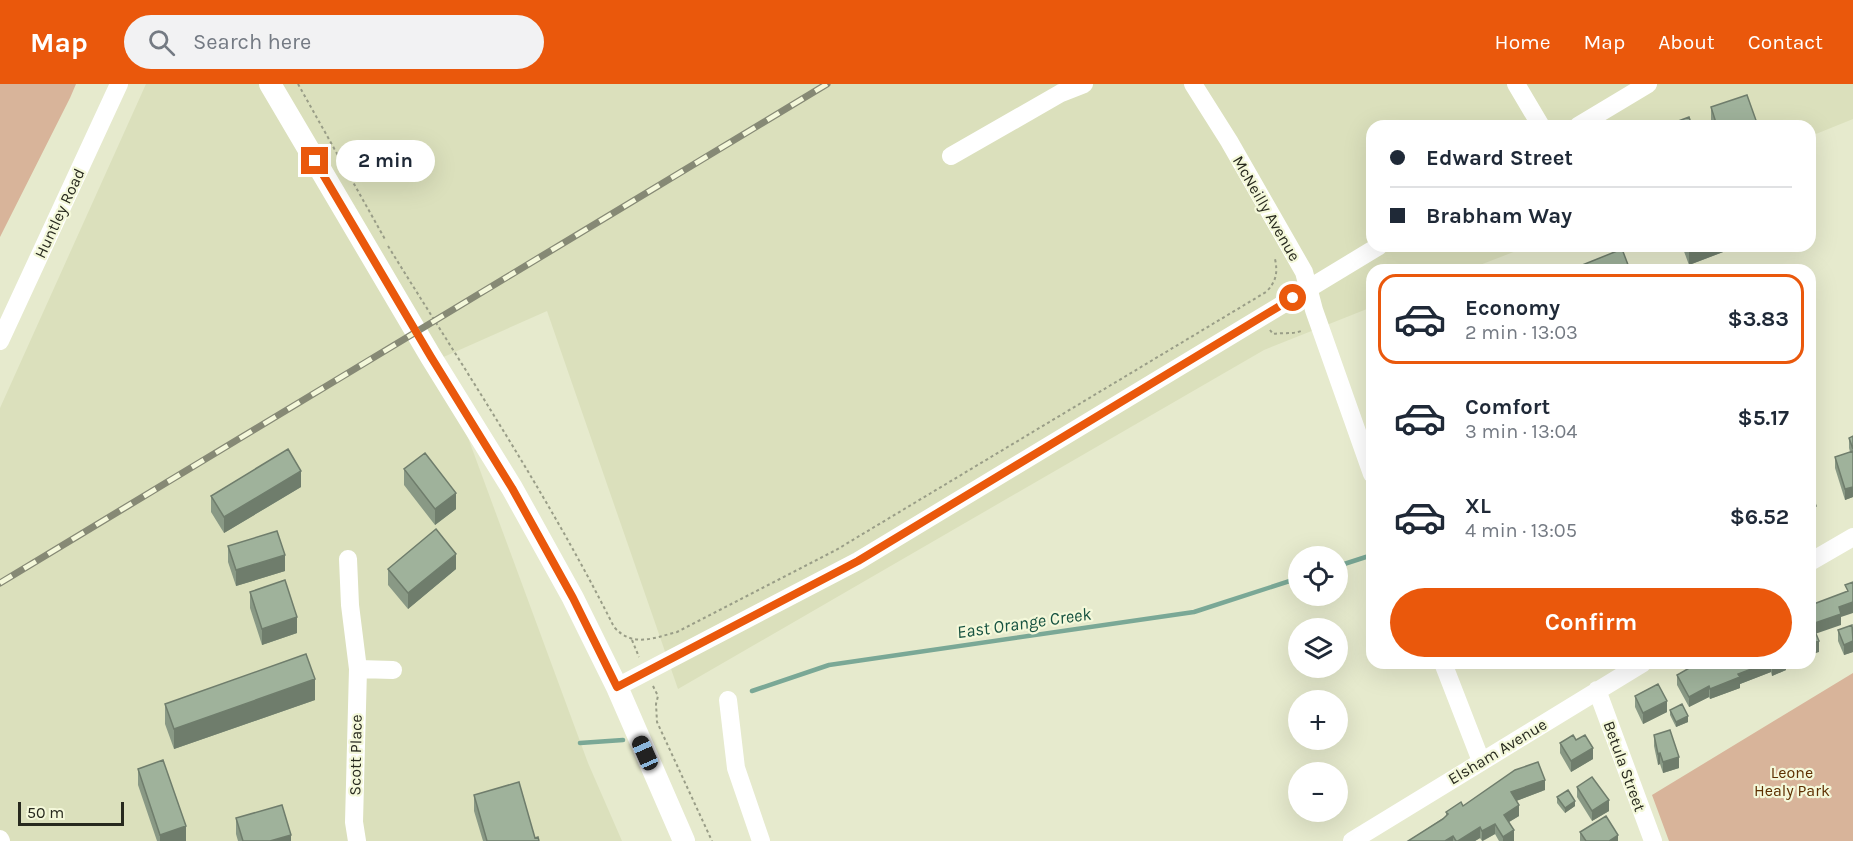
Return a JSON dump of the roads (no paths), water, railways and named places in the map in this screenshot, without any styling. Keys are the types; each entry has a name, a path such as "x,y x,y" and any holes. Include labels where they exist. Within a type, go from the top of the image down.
{"main road":[{"path":"270,84 415,309 431,357 512,488 573,598 617,687 684,841"}],"street":[{"name":"Huntley Road","path":"0,341 119,84"},
{"path":"951,156 1061,93 1084,84"},
{"name":"McNeilly Avenue","path":"1193,84 1229,141 1304,272 1314,310 1366,457"},
{"path":"1516,84 1537,120"},
{"path":"1588,120 1648,84"},
{"path":"617,687 858,561 1369,252"},
{"path":"1816,559 1853,537"},
{"name":"Scott Place","path":"348,559 350,606 358,669 354,822 357,841"},
{"path":"358,669 393,670"},
{"path":"1445,669 1481,761"},
{"name":"Elsham Avenue","path":"1352,841 1633,669"},
{"name":"Betula Street","path":"1597,690 1653,841"},
{"path":"728,700 736,768 761,841"}],"waterway":[{"name":"East Orange Creek","path":"1348,563 1366,557"},
{"name":"East Orange Creek","path":"752,691 829,665 1194,612 1288,582"},
{"name":"East Orange Creek","path":"580,743 623,740"}],"railway":[{"path":"0,583 827,84"}],"park label":[{"name":"Leone Healy Park","path":"1792,781"}]}
